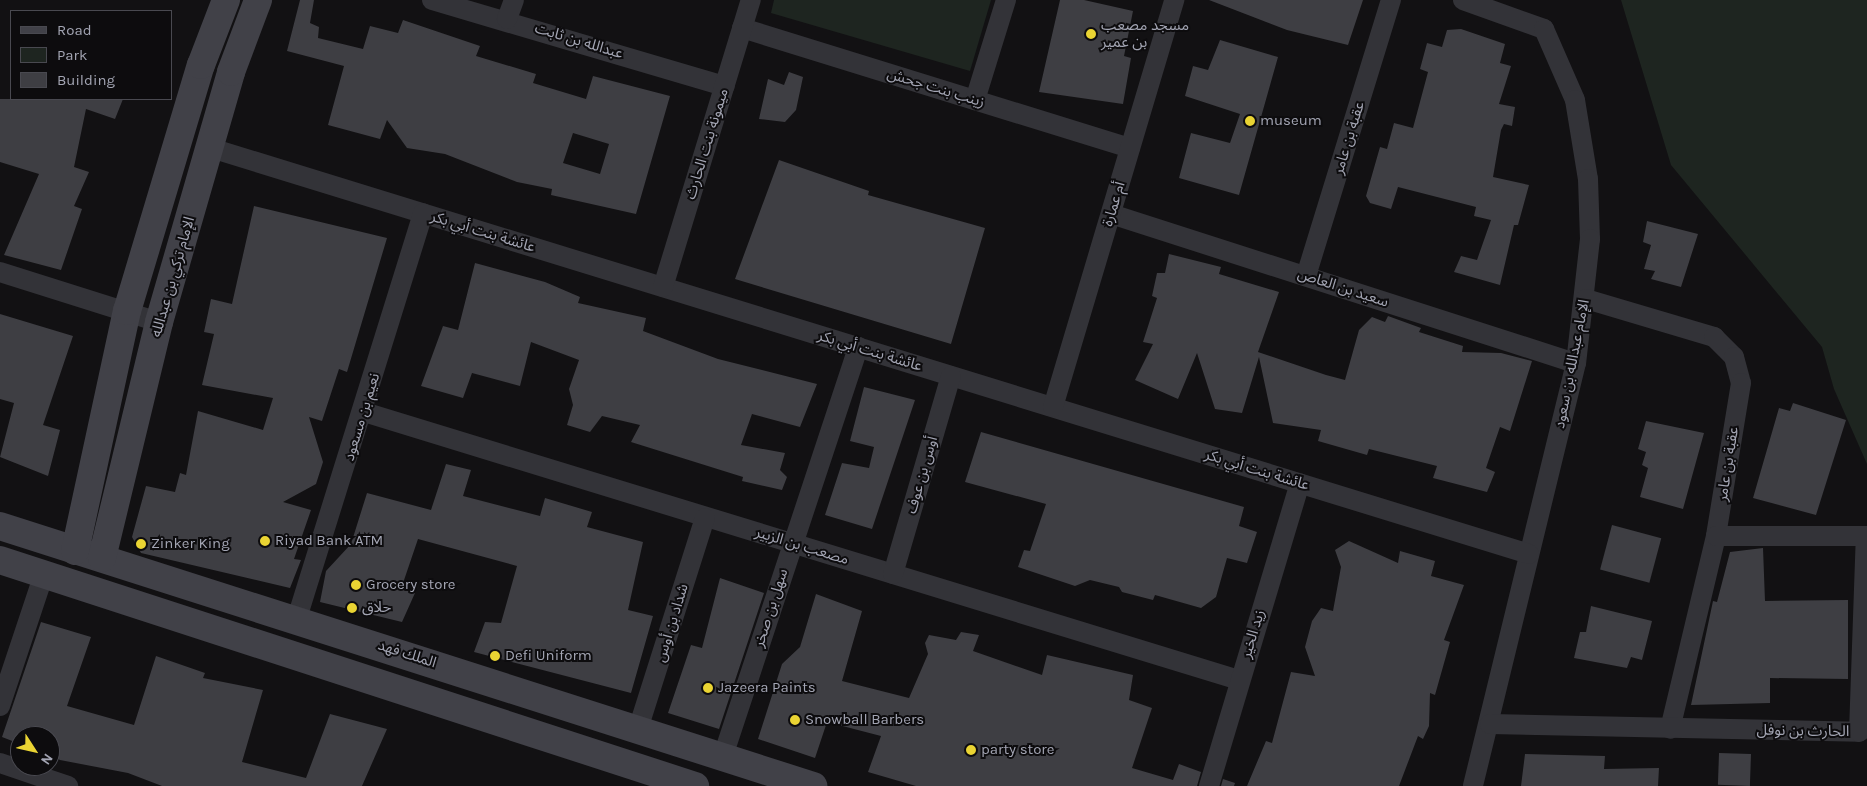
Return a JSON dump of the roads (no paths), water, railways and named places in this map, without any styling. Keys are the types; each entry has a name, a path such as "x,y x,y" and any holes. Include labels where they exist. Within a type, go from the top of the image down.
{"street":[{"path":"75,551 127,311 201,65 226,0"},
{"name":"الإمام تركي بن عبدالله","path":"102,558 159,322 211,148 231,72 258,0"},
{"name":"عبدالله بن ثابت","path":"432,0 507,19 724,86"},
{"path":"507,19 514,0"},
{"name":"ميمونة بنت الحارث","path":"663,287 751,0"},
{"path":"975,100 1006,0"},
{"name":"أم عمارة","path":"1053,407 1174,0"},
{"name":"عقبة بن عامر","path":"1306,276 1391,0"},
{"name":"الإمام عبدالله بن سعود","path":"1463,0 1544,29 1575,100 1588,179 1586,299 1576,363 1474,786"},
{"name":"زينب بنت جحش","path":"742,28 1130,148"},
{"name":"عائشة بنت أبي بكر","path":"211,148 1530,554"},
{"name":"نعيم بن مسعود","path":"297,618 364,412 423,213"},
{"name":"سعيد بن العاص","path":"1110,214 1576,363"},
{"path":"0,272 159,322"},
{"name":"عقبة بن عامر","path":"1586,299 1714,337 1734,357 1741,383 1716,536 1670,729"},
{"name":"سهل بن صخر","path":"723,756 858,347"},
{"name":"أوس بن عوف","path":"893,574 951,376"},
{"name":"مصعب بن الزبير","path":"364,412 704,518 792,543 1239,680"},
{"name":"زيد الخير","path":"1209,786 1239,680 1300,484"},
{"name":"شداد بن أوس","path":"638,729 704,518"},
{"name":"الملك فهد","path":"0,526 75,551 297,618 814,786"},
{"name":"الحارث بن نوفل","path":"1490,724 1859,732 1866,536 1716,536"},
{"path":"0,560 695,786"},
{"path":"0,706 44,574"},
{"name":"الإمام عبدالله بن سعود","path":"1463,786 1490,724"},
{"path":"0,763 68,786"}],"place":[{"name":"مسجد مصعب بن عمير","path":"1091,34"},
{"name":"museum","path":"1250,121"},
{"name":"Riyad Bank ATM","path":"265,541"},
{"name":"Zinker King","path":"141,544"},
{"name":"Grocery store","path":"356,585"},
{"name":"حلاق","path":"352,608"},
{"name":"Defi Uniform","path":"495,656"},
{"name":"Jazeera Paints","path":"708,688"},
{"name":"Snowball Barbers","path":"795,720"},
{"name":"party store","path":"971,750"}]}
